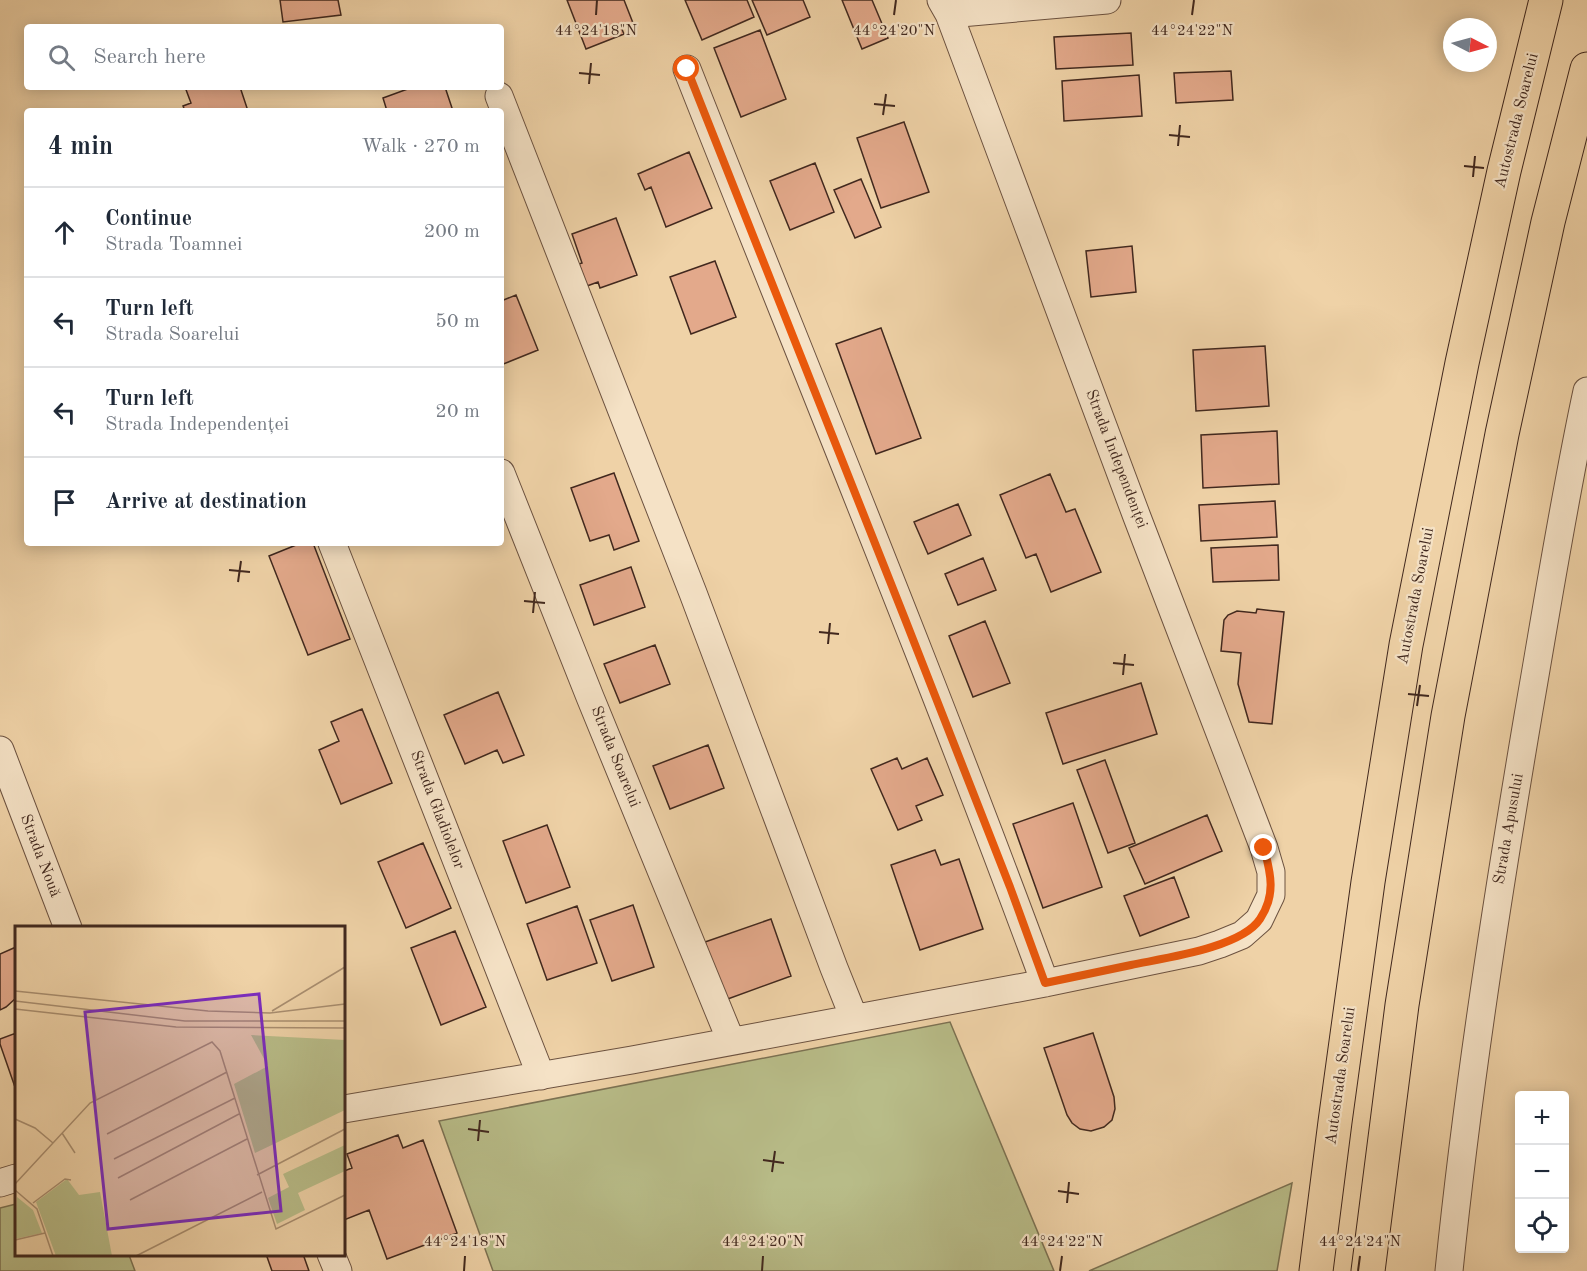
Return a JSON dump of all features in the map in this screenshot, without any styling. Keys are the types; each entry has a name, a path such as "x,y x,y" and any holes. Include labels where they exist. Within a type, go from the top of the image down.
{"highway":[{"name":"Autostrada Soarelui","path":"1316,1271 1368,882 1406,645 1462,363 1504,171 1546,0"},
{"path":"1368,1271 1402,1005 1448,716 1502,434 1548,222 1587,69"}],"street":[{"path":"945,7 1107,0"},
{"name":"Strada Independenței","path":"945,7 1264,848 1271,872 1270,895 1259,920 1242,935 1199,951 1045,983"},
{"path":"345,1109 541,1076 1045,983 914,641 687,69"},
{"path":"499,96 504,108"},
{"path":"504,109 693,593 854,1018"},
{"name":"Strada Apusului","path":"1449,1271 1469,1099 1498,894 1587,390"},
{"name":"Strada Soarelui","path":"504,480 730,1041"},
{"name":"Strada Gladiolelor","path":"333,546 541,1076"},
{"name":"Strada Nouă","path":"0,750 68,926"},
{"path":"0,1183 15,1178"},
{"path":"333,1256 338,1271"}],"green space":[{"path":"950,1022 1054,1271 493,1271 439,1121"},
{"path":"1292,1183 1277,1271 1089,1271"},
{"path":"15,1204 15,1256 129,1256 135,1271 0,1271 0,1208"}],"building":[{"path":"280,0 338,0 341,15 283,22"},
{"path":"567,0 624,0 633,23 621,27 624,34 586,49"},
{"path":"685,0 747,0 754,17 702,40"},
{"path":"752,0 803,0 810,17 767,35"},
{"path":"842,0 872,0 888,38 862,49"},
{"path":"760,30 786,99 741,117 714,48"},
{"path":"1131,33 1133,65 1056,69 1054,37"},
{"path":"1231,71 1233,100 1176,103 1174,73"},
{"path":"1139,75 1142,116 1064,121 1062,81"},
{"path":"186,90 241,90 247,108 184,108 183,106 191,103"},
{"path":"405,90 446,90 452,108 386,108 383,98"},
{"path":"904,122 929,192 881,208 857,138"},
{"path":"689,152 712,208 666,227 651,187 645,190 638,174"},
{"path":"815,163 834,212 790,230 770,181"},
{"path":"861,179 881,227 855,238 834,190"},
{"path":"616,218 637,275 600,288 598,282 587,286 572,234"},
{"path":"1132,246 1136,292 1091,297 1086,251"},
{"path":"715,261 736,317 691,334 670,277"},
{"path":"516,295 538,350 504,364 504,300"},
{"path":"881,328 921,438 876,454 836,344"},
{"path":"1265,346 1269,406 1196,411 1193,350"},
{"path":"1277,431 1279,484 1203,488 1201,435"},
{"path":"614,473 639,541 614,550 609,535 590,541 571,488"},
{"path":"1050,474 1066,512 1075,509 1101,572 1051,592 1036,554 1026,558 1000,495"},
{"path":"1275,501 1277,537 1201,541 1199,505"},
{"path":"958,504 971,535 928,554 914,522"},
{"path":"1278,545 1279,580 1213,582 1211,548"},
{"path":"294,546 314,546 350,639 308,655 269,556"},
{"path":"983,558 996,590 958,605 945,574"},
{"path":"631,567 645,607 594,625 580,585"},
{"path":"1257,609 1284,612 1272,724 1249,722 1238,684 1241,653 1221,651 1224,620 1228,615 1237,611 1256,613"},
{"path":"985,621 1010,683 973,697 949,636"},
{"path":"655,645 670,684 620,703 604,664"},
{"path":"1141,683 1157,734 1063,764 1046,713"},
{"path":"498,692 524,755 503,763 497,750 465,764 444,715"},
{"path":"362,709 392,783 341,804 319,750 339,741 331,722"},
{"path":"708,745 724,788 670,809 653,766"},
{"path":"897,758 902,769 927,758 943,795 916,806 922,820 898,830 871,769"},
{"path":"1105,760 1135,843 1108,853 1077,770"},
{"path":"1073,803 1102,887 1043,908 1013,824"},
{"path":"1207,815 1222,851 1145,884 1129,848"},
{"path":"547,825 570,887 526,903 503,841"},
{"path":"423,843 451,908 406,928 378,862"},
{"path":"935,850 941,865 959,859 983,929 920,950 891,865"},
{"path":"1174,877 1189,917 1140,936 1124,896"},
{"path":"633,905 654,967 612,981 590,920"},
{"path":"577,906 597,963 547,980 527,924"},
{"path":"771,919 791,976 725,1000 705,942"},
{"path":"455,931 486,1007 441,1025 411,948"},
{"path":"15,947 15,999 0,1010 0,954"},
{"path":"15,1033 15,1087 0,1044 0,1039"},
{"path":"1093,1033 1114,1097 1115,1109 1112,1120 1104,1127 1091,1131 1080,1129 1067,1115 1044,1048"},
{"path":"398,1135 403,1148 423,1140 457,1233 387,1259 369,1210 345,1220 345,1171 352,1168 347,1154"},
{"path":"267,1256 304,1256 309,1271 272,1271"}],"route":[{"path":"687,69 1010,887 1045,983 1199,951 1242,935 1259,920 1270,895 1271,872 1264,848"}]}
